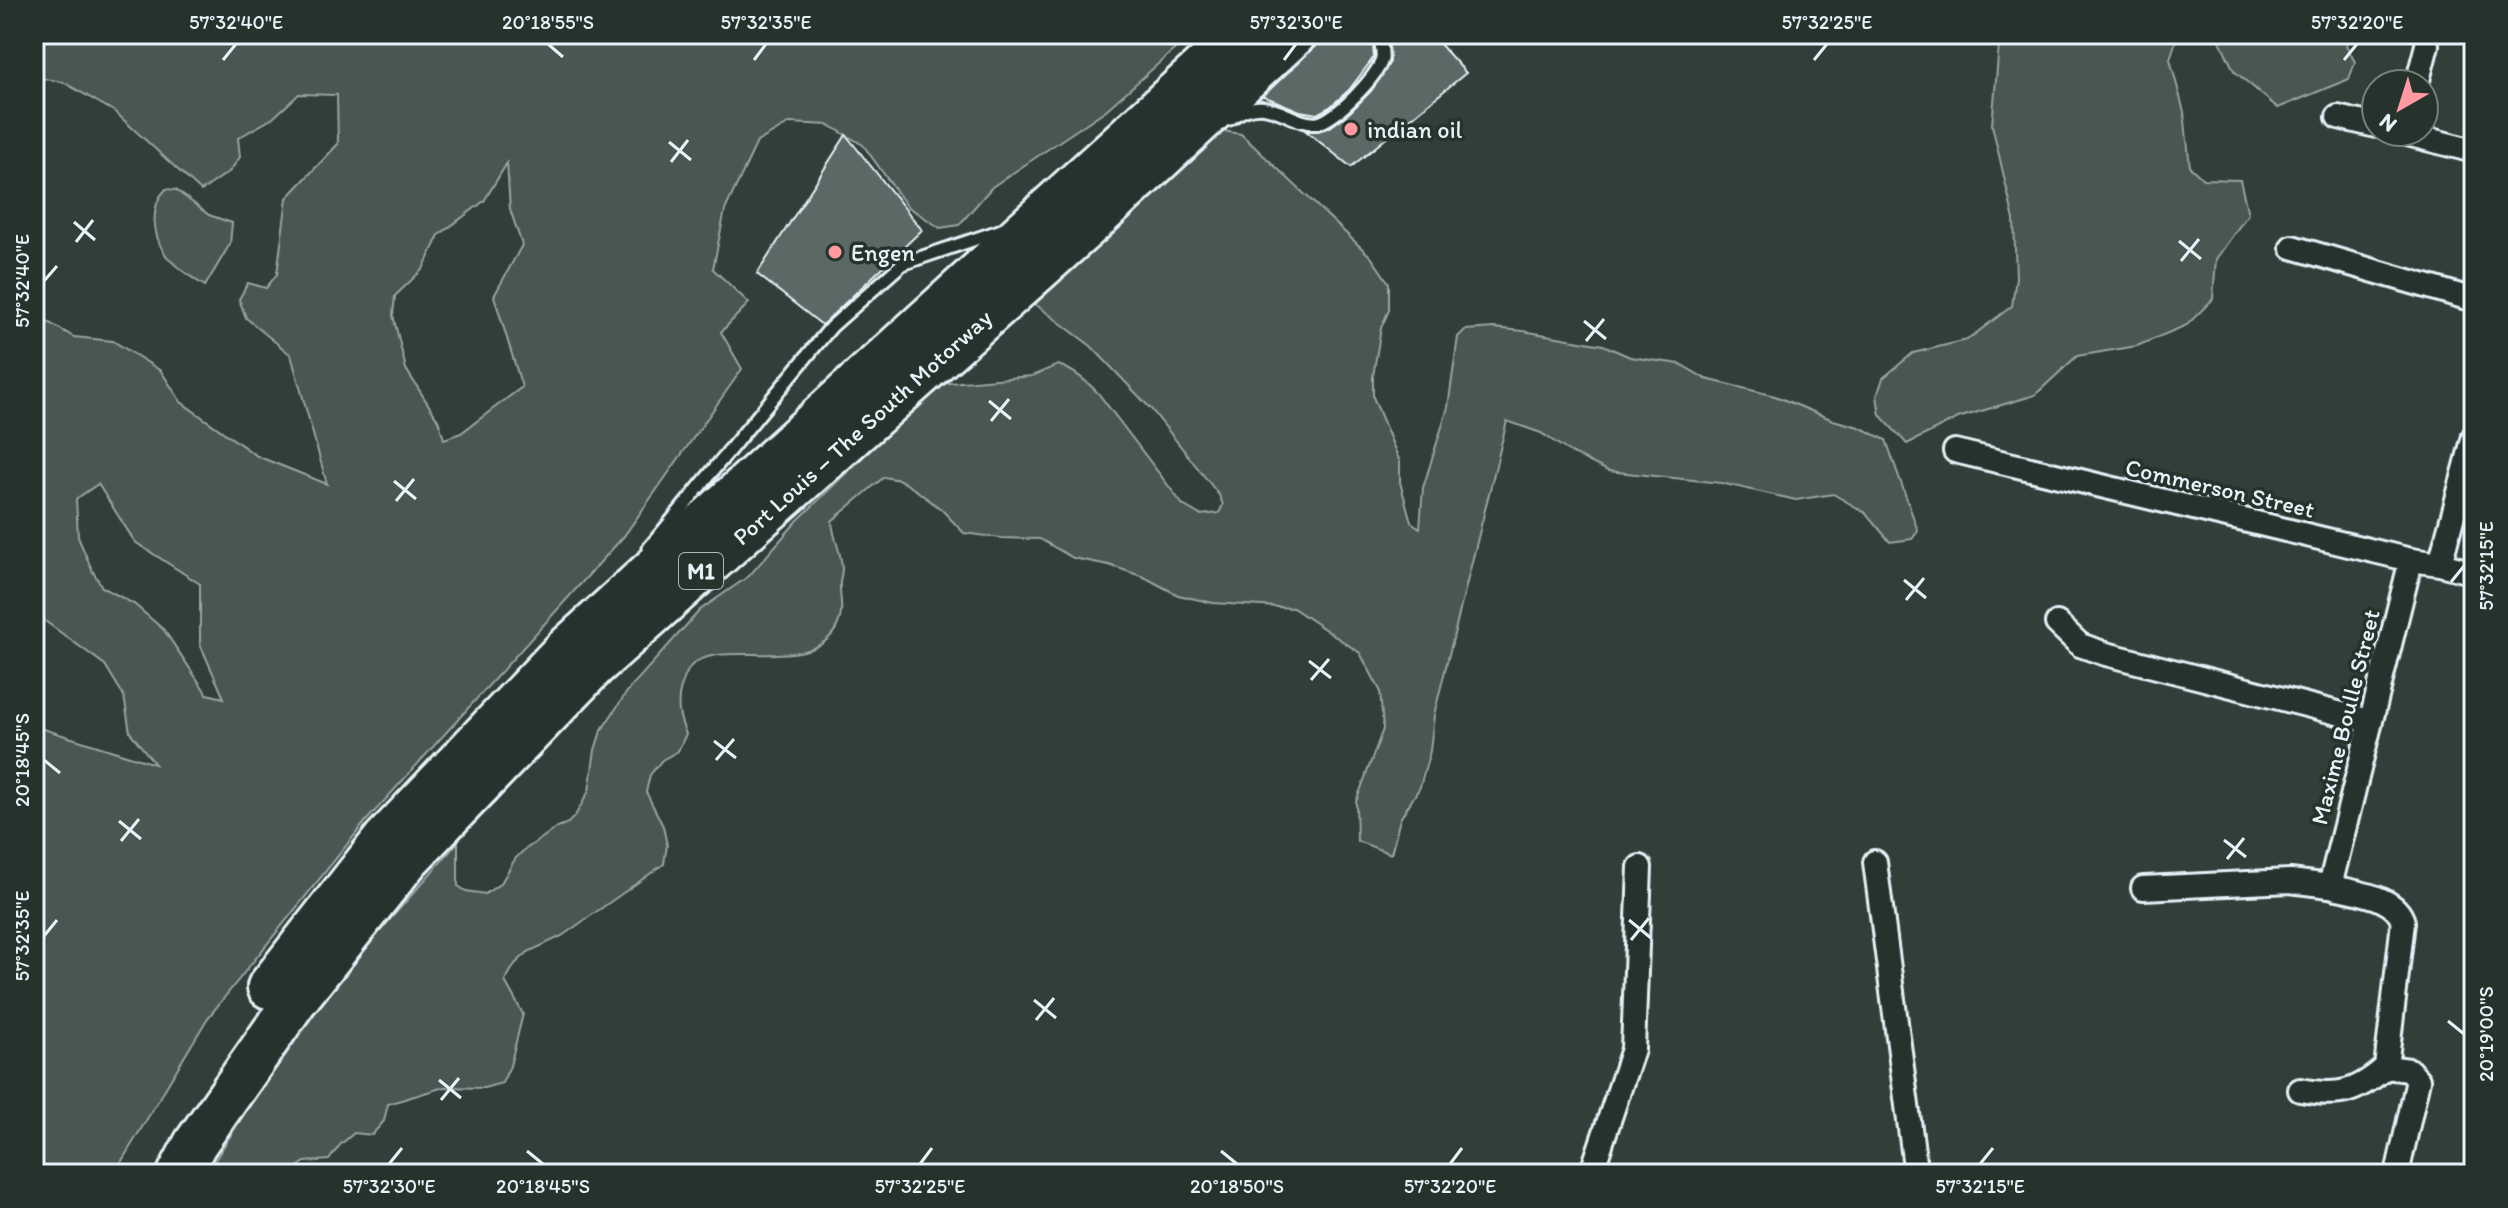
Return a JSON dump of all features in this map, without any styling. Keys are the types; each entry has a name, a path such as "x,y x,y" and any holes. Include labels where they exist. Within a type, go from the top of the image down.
{"highway":[{"name":"Port Louis – The South Motorway","path":"150,1174 270,986 385,839 565,650 1240,34"},
{"name":"Port Louis – The South Motorway","path":"179,1174 195,1144 295,1001 408,859 595,665 1092,222 1295,34"}],"street":[{"path":"2421,68 2427,45"},
{"path":"2338,117 2360,122"},
{"path":"2440,142 2474,151"},
{"path":"2292,247 2474,300"},
{"path":"2440,564 2474,436"},
{"name":"Commerson Street","path":"1955,451 2474,573"},
{"name":"Maxime Boulle Street","path":"2330,886 2411,560"},
{"path":"2057,623 2080,645 2106,654 2369,721"},
{"path":"1875,862 1916,1174"},
{"path":"1591,1174 1633,1049 1640,867"},
{"path":"2143,888 2290,881 2330,886 2386,902 2401,913 2403,922 2386,1067 2366,1084 2349,1091 2326,1093 2300,1090"},
{"path":"2386,1067 2409,1070 2418,1080 2397,1174"}],"lane":[{"path":"1216,131 1236,114 1255,108 1277,109 1316,123 1333,117 1376,71 1382,57 1380,34"},
{"path":"1092,222 1162,173"},
{"path":"643,554 831,327 902,264 1039,218"},
{"path":"565,650 624,578"}],"shaded area":[{"path":"34,34 1192,34 1106,110 992,187 959,225 940,228 907,206 863,145 829,125 790,123 757,142 725,210 713,269 749,303 721,332 742,369 624,536 366,821 207,1019 114,1174 34,1174 34,726 155,764 130,732 124,696 105,665 34,613 34,314 74,337 113,341 161,371 181,402 257,456 327,484 291,355 246,318 239,299 248,283 266,288 277,274 287,198 338,144 337,95 299,94 273,118 238,138 240,157 230,171 201,191 115,112 63,82 34,77","holes":["507,163 510,209 522,245 494,296 522,387 461,433 444,439 438,420 406,369 393,315 395,296 423,269 439,235 484,201","98,484 135,542 200,584 200,644 224,698 207,694 164,630 134,604 102,587 78,537 76,499"]},
{"path":"2000,34 2178,34 2170,59 2184,112 2190,167 2203,179 2240,180 2248,214 2216,259 2213,299 2187,325 2137,346 2077,356 2035,395 1958,418 1907,444 1880,415 1877,396 1883,378 1913,353 1967,340 2012,306 2016,278 2014,220 1992,125"},
{"path":"2217,34 2350,34 2346,45 2355,62 2349,79 2278,108 2234,71"},
{"path":"1223,131 1241,134 1371,257 1389,283 1389,310 1381,328 1373,376 1373,397 1400,462 1400,482 1411,522 1420,528 1423,488 1448,407 1458,337 1465,330 1494,328 1603,345 1630,357 1680,364 1706,379 1775,396 1833,420 1859,427 1886,440 1918,531 1912,539 1890,542 1866,513 1833,494 1796,500 1721,483 1608,471 1573,454 1541,433 1507,421 1434,715 1430,751 1420,787 1400,819 1391,854 1357,841 1356,802 1383,729 1380,690 1360,653 1293,608 1213,603 1178,595 1144,577 1109,565 1073,558 1040,539 964,533 941,509 917,491 900,480 884,477 832,521 842,563 841,610 838,624 827,640 810,649 790,653 706,657 688,670 679,700 680,717 686,734 678,751 662,760 650,775 646,792 663,826 667,845 664,864 562,936 528,952 515,964 505,981 523,1014 510,1066 502,1083 484,1088 444,1087 388,1104 384,1121 372,1135 354,1133 329,1160 305,1162 286,1174 206,1174 270,1074 345,971 458,842 458,886 466,891 485,894 501,883 523,851 568,823 589,791 601,731 629,689 700,610 749,576 797,521 938,384 1032,376 1058,365 1064,367 1080,376 1098,393 1183,505 1200,515 1219,513 1223,505 1219,495 1151,409 1091,346 1035,304"},
{"path":"166,189 176,190 209,215 232,223 230,244 205,286 173,263 159,243 155,214 160,196"}],"building":[{"path":"1328,34 1372,34 1374,57 1349,90 1317,114 1300,111 1263,96"},
{"path":"1388,34 1431,34 1466,73 1351,167 1306,131 1330,127 1371,91 1390,62"},
{"name":"Engen","path":"846,135 922,230 822,325 757,274"}],"place":[{"name":"indian oil","path":"1351,129"},
{"name":"Engen","path":"835,252"}]}
